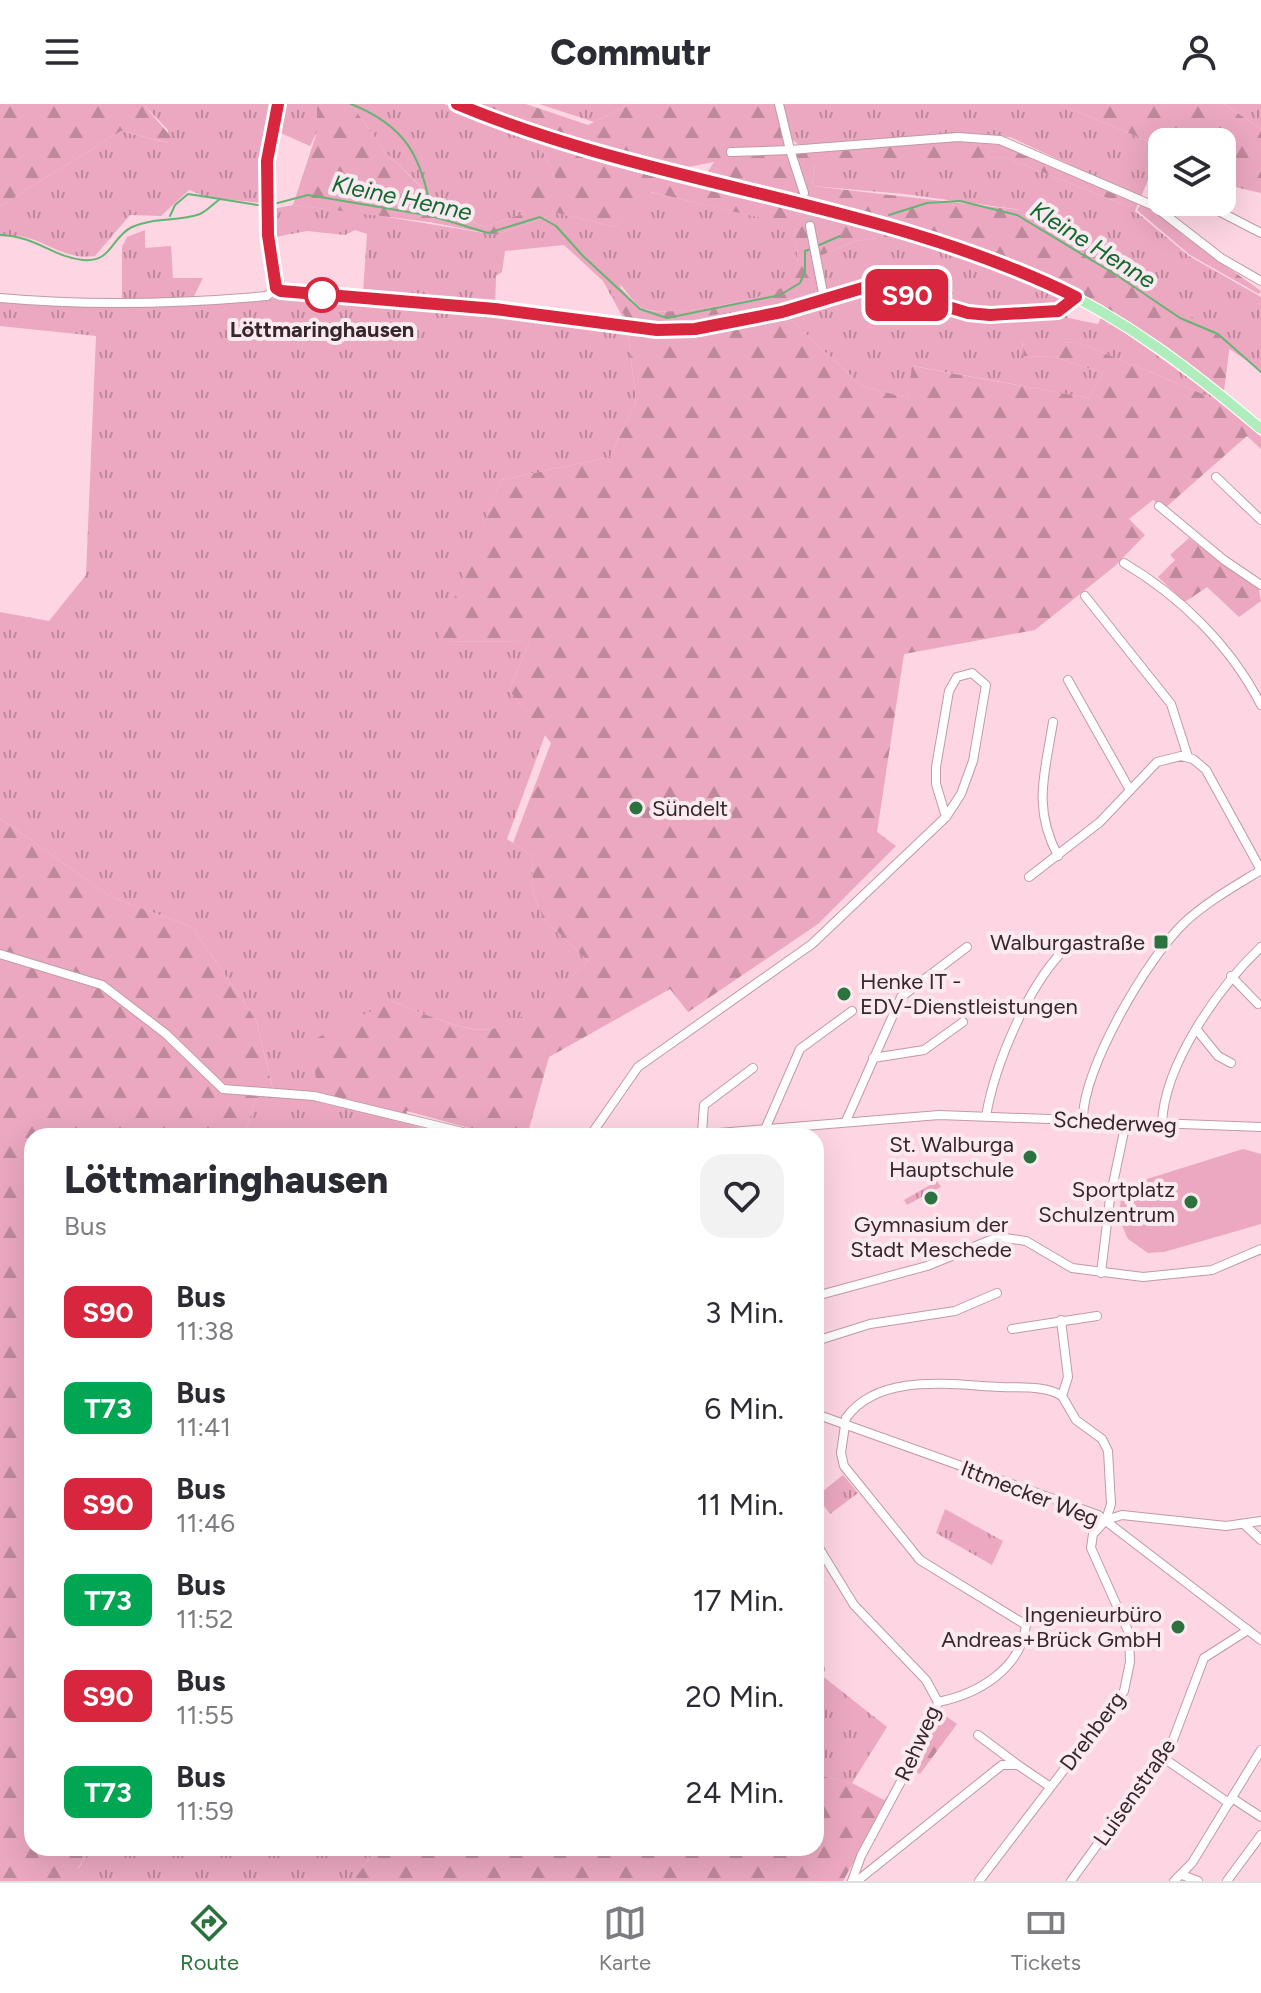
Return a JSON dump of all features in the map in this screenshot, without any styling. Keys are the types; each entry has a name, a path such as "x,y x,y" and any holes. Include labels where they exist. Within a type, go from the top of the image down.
{"main road":[{"path":"457,104 535,135 637,166 792,201 999,262 1109,315 1186,367 1261,429"}],"street":[{"path":"276,288 268,235 267,161 279,104"},
{"path":"779,104 804,193"},
{"path":"731,152 958,137 1000,140 1154,206 1221,258 1261,281"},
{"path":"1228,216 1261,233"},
{"path":"810,226 824,298"},
{"path":"276,288 301,294 495,309 657,330 709,326 782,312 824,298 876,287 968,313 990,315 1058,311 1076,297"},
{"path":"0,298 92,304 194,302 267,296 276,288"},
{"path":"1216,477 1261,520"},
{"path":"1159,506 1224,560 1261,585"},
{"path":"1124,563 1163,588 1197,619 1244,676 1261,705"},
{"path":"1083,1120 1084,1097 1092,1074 1140,982 1165,945 1194,915 1261,870 1209,775 1188,757 1171,704 1085,596"},
{"path":"596,1128 638,1067 812,944 946,817 970,772 981,723 986,685 972,673 957,677 949,691 935,777 946,817"},
{"path":"1068,680 1130,790"},
{"path":"1053,722 1041,805 1045,831 1058,856"},
{"path":"1029,877 1058,856 1157,762 1175,756 1188,757"},
{"path":"986,1116 994,1079 1032,996 1068,946"},
{"path":"846,1121 904,994 967,947"},
{"path":"1162,1124 1168,1090 1214,997 1261,947"},
{"path":"0,954 102,985 166,1034 217,1084 229,1090 314,1096 446,1128"},
{"path":"1231,976 1258,1004"},
{"path":"766,1127 796,1055 834,1021 852,1011"},
{"path":"873,1058 924,1050 963,1022"},
{"path":"1197,1030 1218,1056 1231,1063"},
{"path":"702,1128 704,1105 753,1068"},
{"name":"Schederweg","path":"755,1128 986,1116 1261,1127"},
{"path":"1101,1273 1110,1198 1126,1122"},
{"path":"824,1294 927,1266 985,1240 1005,1237 1030,1243 1067,1266 1101,1273 1152,1277 1190,1274 1238,1261 1261,1249"},
{"path":"824,1338 870,1324 955,1311 997,1293"},
{"path":"1012,1329 1097,1316"},
{"path":"938,1702 1004,1672 1016,1654 1026,1625 940,1575 910,1551 844,1466 844,1424 848,1415 867,1401 911,1385 1028,1388 1062,1396 1068,1377 1061,1320"},
{"name":"Drehberg","path":"979,1881 1049,1786 1118,1702 1128,1681 1129,1633 1092,1555 1092,1536 1106,1520 1111,1502 1108,1451 1102,1439 1076,1420 1062,1396"},
{"name":"Ittmecker Weg","path":"824,1417 1106,1520 1114,1530 1261,1640"},
{"path":"1106,1520 1122,1515 1220,1525 1261,1521"},
{"path":"1244,1524 1261,1540"},
{"name":"Rehweg","path":"824,1556 857,1608 923,1676 938,1702 928,1731 861,1856 855,1881"},
{"name":"Luisenstraße","path":"1071,1881 1162,1757 1183,1718 1204,1658 1248,1630"},
{"path":"978,1735 1049,1786"},
{"path":"1198,1881 1178,1878 1261,1750"},
{"path":"1162,1757 1261,1817"},
{"path":"855,1881 994,1770 1006,1764 1018,1765"},
{"path":"1227,1881 1261,1835"}],"green space":[{"path":"0,104 143,104 173,139 169,143 121,131 0,206"},
{"path":"143,104 274,104 263,151 260,203 207,197 189,190 161,216 130,215 95,256 70,254 28,238 0,236 0,206 121,131 168,143 168,130"},
{"path":"283,104 317,104 317,132 310,146 276,131"},
{"path":"317,104 351,104 385,152 446,211 484,227 522,214 508,179 556,179 537,139 693,185 901,235 855,241 813,259 818,286 813,299 680,320 627,320 605,280 618,286 638,306 655,311 694,310 740,302 777,290 787,284 796,271 798,256 794,226 651,192 615,227 557,213 496,235 429,222 293,205 317,132"},
{"path":"351,104 444,104 537,139 556,179 509,179 522,214 484,227 447,211 385,152"},
{"path":"477,104 526,104 588,125 630,104 776,104 788,155 958,141 1000,145 1131,201 1130,207 1004,157 815,164 812,186 1021,210 1104,254 1230,344 1224,391 1157,342 1064,285 959,240 875,215 705,176 714,162 683,168 624,154"},
{"path":"539,104 630,104 594,122"},
{"path":"782,104 1059,104 1148,141 1148,180 1135,211 1189,256 1261,297 1261,370 1021,210 904,194 812,186 815,164 858,160 1004,157 1130,207 1131,193 1010,137 947,135 799,145 789,137"},
{"path":"1059,104 1224,104 1261,129 1261,193 1236,187 1236,128 1148,128 1148,141"},
{"path":"1224,104 1261,104 1261,129"},
{"path":"650,192 794,225 797,264 796,272 787,285 738,302 669,311 640,307 620,284 627,320 777,307 813,259 855,241 901,235 972,257 1060,294 1067,301 1063,306 1068,318 1098,324 1102,316 1222,402 1080,343 1022,341 1024,356 1054,357 1103,373 1089,398 913,366 908,398 862,386 782,312 709,326 627,326 636,401 610,457 501,480 438,642 530,641 509,690 545,735 507,839 533,856 532,889 543,918 588,961 536,1007 506,1025 490,1029 453,1024 391,1001 339,1106 423,1128 247,1128 255,1101 264,1093 274,1093 256,1020 192,927 111,897 0,818 0,612 49,621 86,575 96,336 0,326 0,302 120,308 277,298 541,314 627,325 603,281 564,245 505,251 502,272 496,276 495,309 363,293 367,234 355,230 345,235 307,231 275,237 272,209 293,205 496,235 557,213 615,227"},
{"path":"1141,204 1148,207 1148,216 1163,216 1184,236 1261,291 1259,294 1190,255 1137,210"},
{"path":"145,230 145,248 171,246 173,278 203,278 193,298 122,298 122,247 127,237"},
{"path":"782,312 862,386 908,398 912,366 1089,398 1103,373 1054,357 1024,356 1022,340 1080,343 1222,402 1261,437 1261,449 1247,436 1165,508 1153,500 1129,519 1145,535 1115,566 1035,630 904,654 877,832 896,846 818,924 688,1012 670,989 549,1057 529,1128 469,1128 407,1111 405,1123 318,1101 313,1048 317,1038 391,1001 463,1027 489,1029 505,1025 536,1007 588,961 543,918 532,889 533,856 513,843 551,743 509,690 530,641 437,642 501,480 610,457 636,401 627,326 709,326"},
{"path":"1189,538 1259,590 1261,601 1239,617 1207,587 1185,602 1158,577 1175,560 1170,555"},
{"path":"0,818 111,897 192,927 256,1020 274,1094 264,1093 255,1101 247,1128 24,1128 24,1856 86,1856 78,1868 91,1881 0,1881"},
{"name":"Sportplatz Schulzentrum","path":"1243,1149 1261,1154 1261,1224 1164,1252 1148,1253 1128,1239 1122,1224 1120,1204 1131,1184"},
{"path":"937,1181 941,1187 907,1205 904,1200"},
{"path":"843,1475 858,1493 830,1514 824,1506 824,1490"},
{"path":"945,1509 1003,1541 992,1565 936,1533"},
{"path":"824,1677 887,1727 852,1783 824,1777"},
{"path":"940,1712 957,1724 920,1774 910,1769"},
{"path":"824,1777 852,1783 884,1800 894,1790 843,1881 353,1881 371,1856 824,1856"},
{"path":"86,1856 371,1856 353,1881 91,1881 78,1869"}],"waterway":[{"path":"351,104 386,123 409,146 423,177 432,215"},
{"name":"Kleine Henne","path":"170,216 175,205 188,194 220,199"},
{"name":"Kleine Henne","path":"270,205 308,195 432,216 488,233 540,217 556,226 640,309 667,318 780,295 800,283 805,271 805,251 811,249"},
{"name":"Kleine Henne","path":"0,235 24,239 72,258 93,260 106,254 125,231 140,224 200,214 220,199 264,206"},
{"name":"Kleine Henne","path":"889,215 927,203 960,201 1017,215 1180,318 1218,334 1261,372"},
{"name":"Kleine Henne","path":"817,246 840,236"}],"tunnel":[{"path":"804,193 810,226"}],"bus line":[{"name":"S90","path":"278,104 267,161 268,235 276,288 281,291 495,309 657,330 695,329 782,312 866,287 886,288 968,313 990,315 1058,311 1076,297 999,262 911,233 792,201 637,166 535,135 457,104"}],"place":[{"name":"Löttmaringhausen","path":"322,295"},
{"name":"Sündelt","path":"636,808"},
{"name":"Walburgastraße","path":"1161,942"},
{"name":"Henke IT - EDV-Dienstleistungen","path":"844,994"},
{"name":"St. Walburga Hauptschule","path":"1030,1157"},
{"name":"Gymnasium der Stadt Meschede","path":"931,1198"},
{"name":"Sportplatz Schulzentrum","path":"1191,1202"},
{"name":"Ingenieurbüro Andreas+Brück GmbH","path":"1178,1627"}]}
